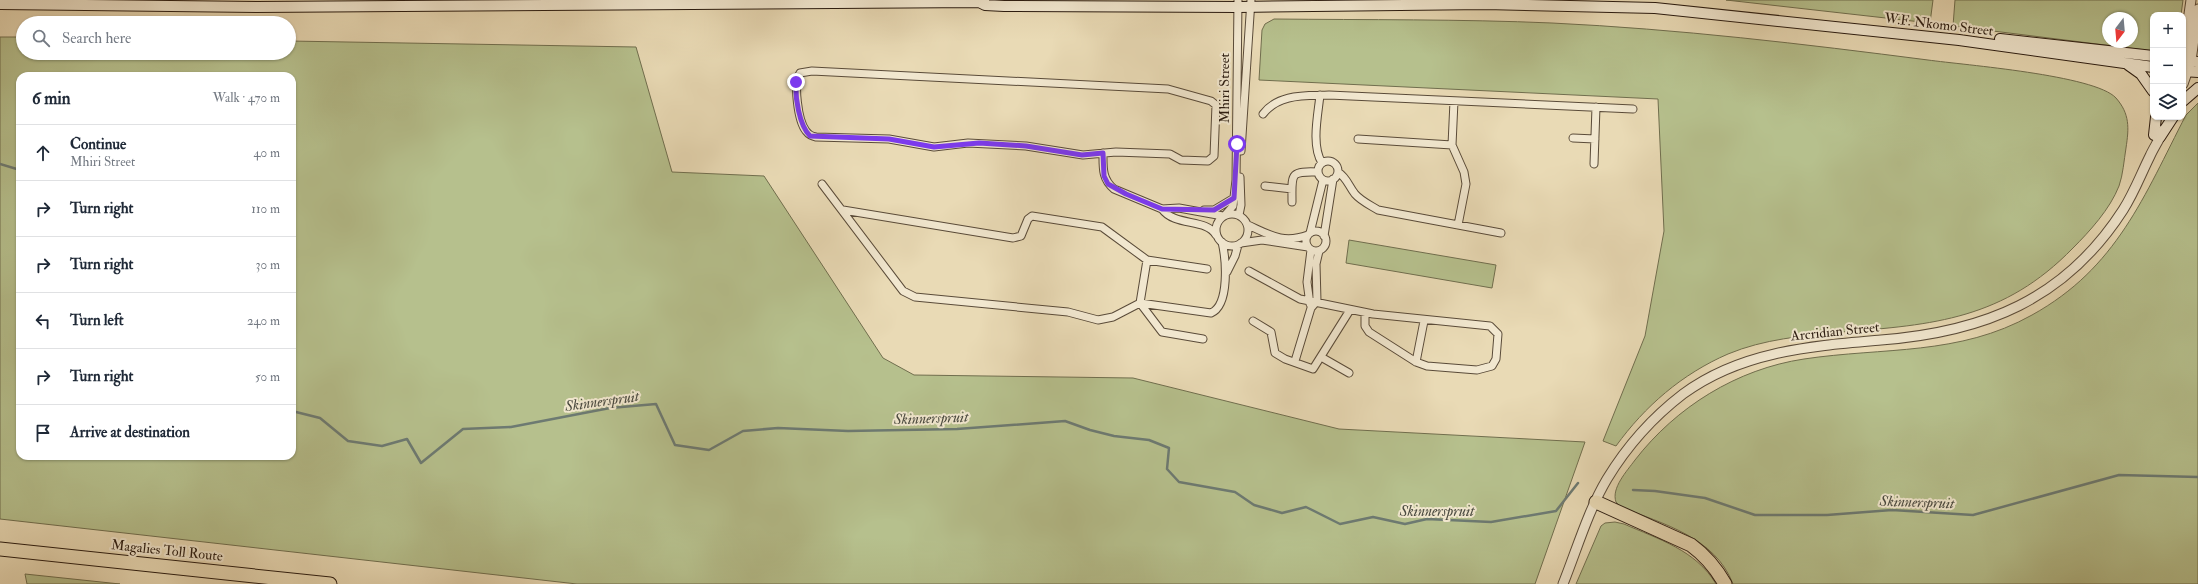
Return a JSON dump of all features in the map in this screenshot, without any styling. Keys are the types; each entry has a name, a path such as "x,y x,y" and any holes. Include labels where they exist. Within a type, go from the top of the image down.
{"highway":[{"path":"1596,502 1691,545 1704,555 1717,570 1725,584"},
{"name":"Magalies Toll Route","path":"0,549 330,584"},
{"name":"Magalies Toll Route","path":"0,557 245,584"}],"main road":[{"name":"W.F. Nkomo Street","path":"1570,0 1650,2 1694,6 2150,56"},
{"name":"W.F. Nkomo Street","path":"0,4 64,2 257,6 981,1 984,5 1004,6 1251,3 1486,4 1655,8 1955,39 2150,67"},
{"path":"2124,63 2141,74 2150,87"},
{"path":"2186,98 2198,88"},
{"path":"2156,120 2157,136"},
{"path":"2157,136 2170,120"}],"street":[{"path":"2189,65 2191,0"},
{"name":"Mhiri Street","path":"1224,215 1232,208 1234,198 1237,132 1238,3"},
{"name":"Mhiri Street","path":"1238,215 1251,3"},
{"path":"2189,65 2198,9"},
{"path":"812,71 973,81 1161,88 1211,101 1216,105 1214,156 1208,161 1181,160 1170,154 1103,153 1082,155 1026,146 979,143 934,147 889,139 810,136 803,128 796,89 797,78 800,73 812,71"},
{"path":"1320,95 1316,147 1318,156 1322,163"},
{"path":"1263,114 1275,102 1286,98 1320,95 1633,109"},
{"path":"1454,101 1452,145 1465,178 1458,225"},
{"path":"1594,164 1596,108"},
{"name":"Arcridian Street","path":"1563,584 1596,502 1607,479 1632,443 1655,418 1684,393 1718,374 1755,358 1792,349 1922,336 1960,329 2000,315 2031,300 2087,255 2106,233 2130,198 2150,155 2157,136 2160,120"},
{"name":"Arcridian Street","path":"2157,136 2167,120"},
{"path":"1573,138 1595,139"},
{"path":"1358,139 1452,145"},
{"path":"822,184 903,291 915,297 1068,312 1098,320 1113,317 1140,303 1211,313 1218,310 1221,304 1226,273 1225,255 1222,242 1217,235 1207,227 1173,218 1162,209 1126,194 1108,184 1104,176 1103,153"},
{"path":"1322,163 1331,162 1336,166 1338,172 1347,179 1354,193 1360,199 1378,210 1501,233"},
{"path":"1318,172 1322,163"},
{"path":"1292,202 1292,180 1295,174 1299,171 1318,172"},
{"path":"1318,172 1324,180"},
{"path":"1312,271 1319,251 1326,245 1324,236 1328,209 1333,179 1338,172"},
{"path":"1324,180 1333,179"},
{"path":"1296,361 1313,300 1312,271 1309,248 1306,241 1324,180"},
{"path":"1265,186 1292,189"},
{"path":"1194,210 1214,210 1234,198"},
{"path":"1317,207 1328,209"},
{"path":"1162,209 1179,208 1224,215 1238,215 1248,225 1274,237 1289,240 1319,232 1324,236"},
{"path":"843,210 1013,238 1021,236 1028,219 1032,216 1102,227 1147,260 1207,270"},
{"path":"1217,235 1216,226 1224,215"},
{"path":"1226,273 1240,244 1247,235 1248,225"},
{"path":"1222,242 1230,246 1262,240 1319,251"},
{"path":"1147,260 1140,303 1162,332 1203,339"},
{"path":"1249,271 1300,299 1313,300 1365,313 1424,321 1490,326 1498,334 1496,359 1492,366 1477,370 1427,366 1416,362 1369,332 1366,326 1365,313"},
{"path":"1253,321 1271,332 1275,353 1285,359 1296,361 1313,369 1350,310"},
{"path":"1416,362 1424,321"},
{"path":"1321,357 1350,373"}],"green space":[{"path":"1726,0 1933,0 1930,23"},
{"path":"1955,0 2183,0 2181,12 2150,12 2150,51 2129,48 2138,48 2138,12 2102,12 2102,45 1953,26"},
{"path":"1274,19 1448,20 1552,23 1646,29 1835,48 1998,68 2057,77 2083,83 2103,90 2116,98 2121,104 2126,116 2128,128 2122,172 2119,186 2115,195 2093,227 2047,272 2021,290 1994,304 1966,314 1937,321 1907,326 1826,333 1783,339 1755,345 1728,354 1695,371 1666,392 1639,418 1616,446 1603,441 1645,336 1664,231 1658,99 1259,80 1262,30 1265,24"},
{"path":"0,37 16,37 16,60 296,60 296,41 636,47 672,172 764,176 883,358 914,375 1133,378 1339,429 1585,442 1535,584 577,584 0,519"},
{"path":"2198,103 2198,584 1733,584 1725,568 1701,543 1670,526 1621,507 1616,502 1616,491 1624,474 1651,441 1669,423 1689,407 1732,381 1779,364 1804,359 1921,348 1949,344 1977,337 2005,328 2032,315 2061,296 2086,275 2107,252 2125,228 2156,174 2183,120 2186,120 2186,115"},
{"path":"1349,240 1496,265 1492,288 1346,263"},
{"path":"1615,522 1624,524 1663,541 1687,554 1708,572 1716,584 1576,584 1601,526 1605,523"},
{"path":"25,574 120,584 27,584"}],"waterway":[{"name":"Skinnerspruit","path":"0,164 16,169"},
{"name":"Skinnerspruit","path":"296,412 320,418 348,441 382,446 407,439 421,463 463,429 511,427 610,408 656,404 675,445 709,450 743,431 778,428 848,431 957,429 1065,421 1090,430 1114,436 1149,440 1169,448 1167,469 1179,482 1235,492 1254,505 1282,513 1306,507 1340,524 1373,517 1405,524 1427,519 1491,522 1556,511 1578,483"},
{"name":"Skinnerspruit","path":"1633,490 1655,491 1705,498 1755,515 1827,515 1892,510 1973,515 2119,475 2198,477"}],"route":[{"path":"796,82 803,128 810,136 816,138 889,139 934,147 979,143 1026,146 1067,154 1082,155 1103,153 1104,176 1108,184 1114,189 1162,209 1179,208 1214,210 1226,205 1234,198 1237,144"}]}
